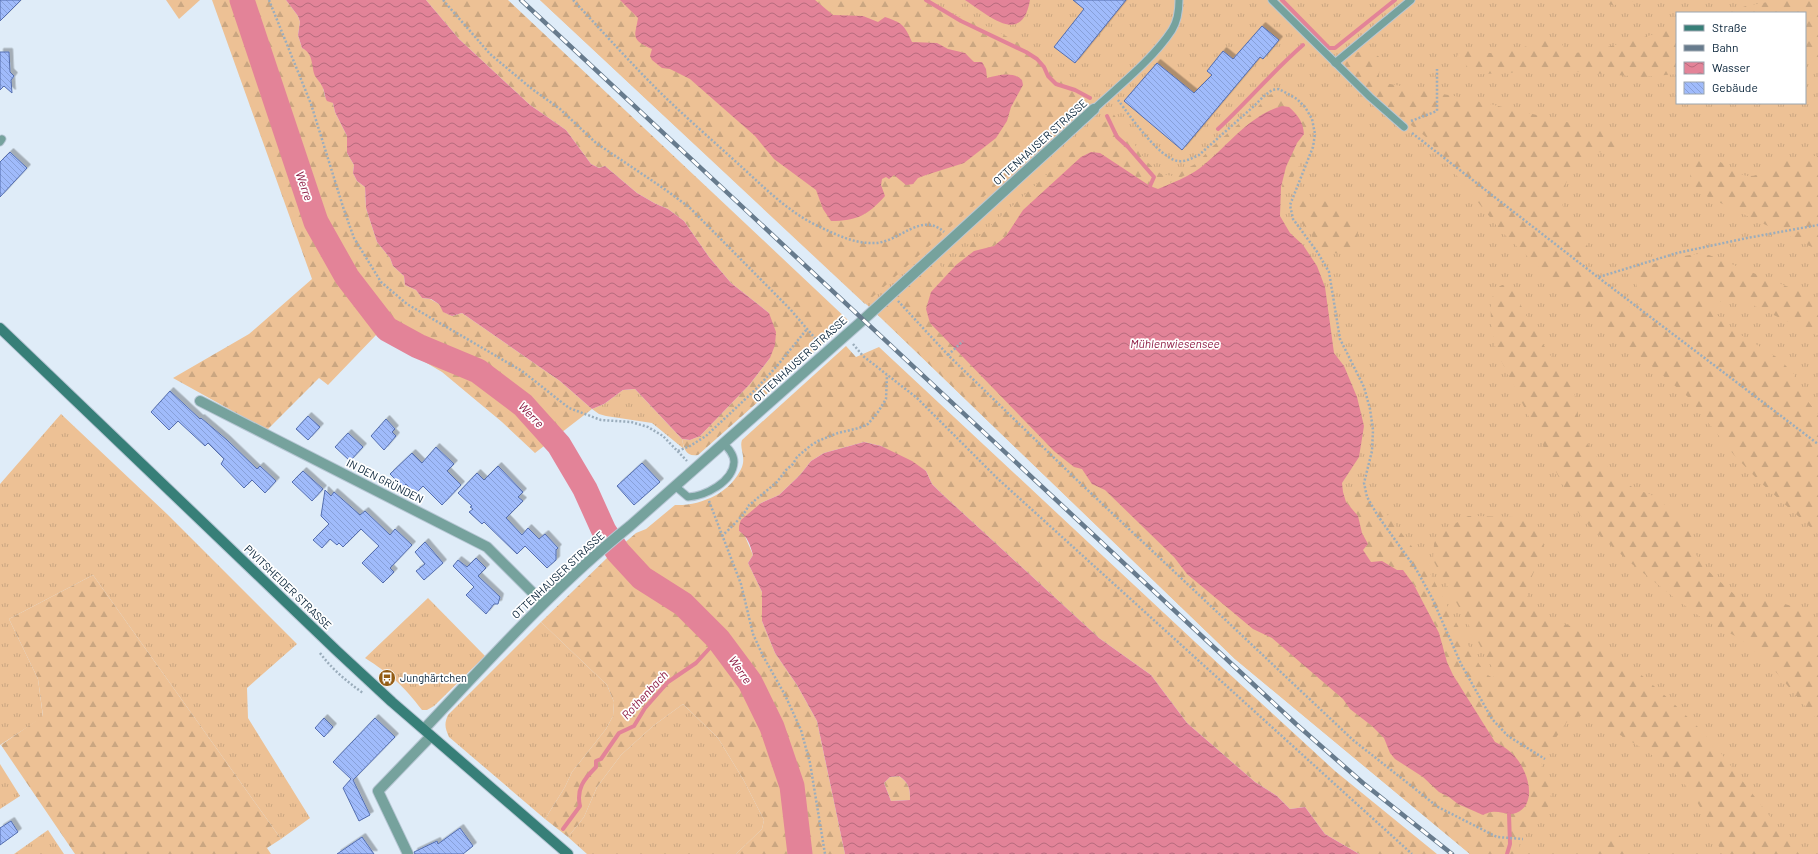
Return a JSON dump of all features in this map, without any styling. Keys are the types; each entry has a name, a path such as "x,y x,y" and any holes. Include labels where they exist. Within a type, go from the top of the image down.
{"main road":[{"name":"PIVITSHEIDER STRASSE","path":"0,328 337,651 568,854"}],"street":[{"name":"OTTENHAUSER STRASSE","path":"408,854 378,791 428,732 543,603 599,550 630,526 827,352 1094,109"},
{"name":"IN DEN GRÜNDEN","path":"200,400 487,547 543,603"}],"lane":[{"name":"OTTENHAUSER STRASSE","path":"1094,109 1146,61 1173,29 1178,11 1179,0"},
{"path":"1272,0 1370,97 1404,127"},
{"path":"1334,62 1411,0"},
{"path":"675,486 688,497 706,494 725,479 732,470 734,462 733,456 723,443"}],"path":[{"path":"269,0 311,104 354,238 381,282 407,304 522,371 569,408 601,420 631,422 648,426 663,436 694,469"},
{"path":"443,0 490,54 560,109 596,143 689,207 784,303 827,352"},
{"path":"573,0 667,99 779,201 809,222 849,240 874,244 889,241 920,225 929,224 938,227 951,239"},
{"path":"1437,69 1437,111 1412,120 1404,127 1599,278 1818,444"},
{"path":"1111,93 1149,140 1166,155 1178,161 1189,160 1199,154 1272,90 1279,89 1297,99 1305,107 1312,120 1315,134 1313,147 1290,205 1293,219 1318,253 1329,272 1340,339 1364,387 1370,409 1373,430 1372,451 1364,483 1367,497 1378,516 1416,569 1429,592 1461,664 1492,719 1508,736 1545,759"},
{"path":"1599,278 1677,253 1818,225"},
{"path":"891,294 948,355 1078,481 1353,740 1438,808 1500,837 1523,839"},
{"path":"678,451 690,446 706,436 755,390 807,329"},
{"path":"845,335 863,356 917,398 996,478 1412,854"},
{"path":"948,355 963,341"},
{"path":"722,536 738,518 746,512 748,506 777,482 802,452 818,440 838,432 859,428 868,424 886,399 887,375"},
{"path":"706,494 741,584 762,656 785,695 801,730 810,763 825,854"}],"green space":[{"path":"166,0 200,0 179,19"},
{"path":"212,0 286,0 298,16 300,22 298,35 302,48 308,51 312,60 315,75 323,87 325,97 333,103 335,112 347,136 347,153 354,165 353,173 357,181 365,187 366,208 377,242 390,258 393,266 404,276 405,285 416,290 422,298 430,299 439,304 444,312 452,316 462,313 560,381 592,409 535,453 502,422 442,372 377,334 328,385 319,378 267,430 173,378 249,334 312,279"},
{"path":"426,0 508,0 849,321 698,455 691,455 686,452 682,439 690,440 700,436 750,384 770,358 769,313 731,283 709,257 684,221 668,209 637,193 605,166 599,168 591,164 566,130 530,105 459,39"},
{"path":"540,0 1818,0 1818,854 1470,854 1235,659 880,317"},
{"path":"540,0 620,0 638,18 636,27 643,45 652,49 662,68 670,69 690,79 755,136 774,159 816,190 819,197 881,185 882,179 894,175 913,184 918,178 964,163 1007,121 1011,107 1023,85 1022,80 1014,75 1005,74 987,78 986,69 974,62 965,53 948,49 937,43 912,42 906,27 878,22 863,16 833,15 815,0 930,0 947,12 991,28 1034,51 1093,98 865,304"},
{"path":"1600,0 1639,0 1613,5 1604,3"},
{"path":"1773,1 1818,1 1818,59 1806,58 1806,12 1728,12 1746,6"},
{"path":"1676,28 1676,74 1643,77 1539,69 1509,73 1480,74 1470,69 1457,57 1459,52 1466,49 1490,53 1505,52 1557,37 1563,46 1574,53 1593,51"},
{"path":"1364,51 1379,57 1381,63 1379,78 1385,83 1464,98 1605,131 1615,135 1622,141 1623,148 1616,153 1595,152 1582,158 1568,178 1562,203 1564,212 1570,223 1583,236 1587,244 1585,255 1577,265 1634,310 1641,303 1635,279 1636,273 1647,266 1656,263 1699,254 1709,255 1818,299 1818,336 1738,298 1724,299 1716,305 1716,314 1733,330 1778,358 1795,375 1806,399 1818,414 1818,534 1760,482 1734,455 1688,397 1559,287 1501,231 1426,137 1373,95 1348,71 1345,63 1348,56"},
{"path":"1277,92 1294,100 1304,111 1308,122 1309,135 1301,162 1281,198 1285,172 1295,148 1304,134 1273,109 1235,136 1199,168 1158,189 1150,186 1100,153 1024,210 1006,236 994,246 974,251 956,265 931,292 930,323 1054,451 1074,467 1082,469 1092,484 1105,490 1174,557 1187,574 1253,629 1272,638 1343,699 1350,709 1372,726 1384,738 1390,753 1395,759 1423,777 1439,792 1450,797 1458,804 1483,815 1491,812 1509,814 1529,801 1527,783 1521,767 1510,752 1495,742 1453,675 1447,662 1439,633 1414,585 1397,570 1382,561 1371,562 1362,550 1368,544 1362,533 1358,516 1346,502 1350,493 1359,490 1369,495 1378,503 1424,562 1475,658 1486,674 1493,678 1494,671 1433,560 1434,544 1437,534 1468,516 1514,517 1533,521 1543,535 1544,550 1527,587 1527,597 1545,616 1573,627 1598,647 1639,673 1670,700 1701,730 1724,757 1799,854 1722,854 1702,810 1688,788 1680,779 1652,755 1585,715 1569,719 1541,759 1543,772 1552,790 1548,808 1538,822 1519,838 1520,854 1470,854 1235,659 877,314 935,259 943,269 1108,119 1098,109 1108,106 1146,161 1161,174 1173,176 1197,163 1213,146 1256,109 1269,95"},
{"path":"1818,156 1818,250 1702,194 1695,187 1690,174 1692,165 1700,158 1704,157 1713,158 1743,175 1753,176 1786,160 1800,157"},
{"path":"1302,199 1319,200 1333,204 1341,207 1354,218 1358,232 1357,241 1353,250 1334,253 1325,251 1317,245 1309,231 1296,215 1296,202"},
{"path":"1502,285 1507,285 1513,291 1537,335 1572,388 1576,399 1580,430 1592,452 1621,480 1637,490 1650,494 1688,522 1692,531 1694,552 1706,569 1734,594 1752,600 1771,600 1795,607 1818,622 1818,721 1769,664 1741,639 1706,621 1676,599 1632,564 1589,526 1573,506 1496,350 1492,325 1491,305 1496,290"},
{"path":"846,346 856,357 879,347 1335,771 1437,854 1359,854 1325,834 1305,807 1290,809 1277,796 1255,782 1187,723 1151,675 1099,638 942,494 932,484 926,471 881,446 864,442 824,453 811,461 800,475 779,495 761,503 739,531 744,534 753,555 748,563 762,592 762,621 775,653 797,685 817,721 845,854 736,854 762,829 764,820 743,779 718,738 683,704 653,726 621,755 597,787 584,817 568,837 545,819 565,787 572,772 606,729 613,716 614,702 607,685 541,622 607,558 636,533 646,529 675,505 685,505 705,500 723,491 731,484 737,476 743,463 741,446 742,440"},
{"path":"635,389 682,439 684,449 652,423 606,416 599,414 592,409 604,404 623,390"},
{"path":"61,414 167,514 297,644 247,688 248,718 310,818 281,839 93,575 9,619 38,679 43,717 0,745 0,484"},
{"path":"93,575 281,839 267,848 271,854 75,854 1,745 43,716 38,679 9,619"},
{"path":"428,598 485,656 434,706 427,710 422,710 396,681 365,658"},
{"path":"541,622 607,685 614,702 613,716 606,729 572,772 565,787 545,819 449,737 446,726 448,715"},
{"path":"683,704 718,738 743,779 764,820 762,829 736,854 587,854 568,837 584,817 597,787 621,755 653,726"},
{"path":"0,764 20,796 0,809"},
{"path":"899,776 908,786 910,800 891,801 884,783 890,777"},
{"path":"48,830 64,854 14,854"},
{"path":"1608,835 1619,835 1627,842 1630,854 1595,854 1598,845"}],"water":[{"path":"286,0 426,0 459,39 530,105 566,130 591,164 599,168 605,166 637,193 668,209 684,221 709,257 731,283 769,313 776,332 775,345 770,358 750,384 700,436 690,440 682,439 635,389 623,390 604,404 592,409 560,381 462,313 452,316 443,312 439,304 431,299 422,298 416,290 405,285 404,276 393,266 390,258 377,242 366,208 365,187 357,181 353,173 354,165 347,153 347,136 335,112 333,103 327,101 323,88 315,76 309,54 302,48 298,35 300,22 298,16"},
{"path":"620,0 815,0 833,15 863,16 878,22 885,17 895,21 902,25 907,31 912,42 937,43 948,49 965,53 974,62 982,62 986,69 987,78 1005,74 1014,75 1022,80 1023,85 1011,107 1007,121 996,138 964,163 918,178 913,184 906,185 894,175 889,179 886,177 882,179 881,185 885,196 873,208 855,218 831,221 823,209 816,190 774,159 755,136 690,79 670,69 662,68 652,60 650,56 652,49 640,43 635,34 638,18"},
{"path":"965,0 1030,0 1026,14 1020,22 1012,25 994,19"},
{"name":"Mühlenwiesensee","path":"1282,106 1289,107 1297,116 1301,122 1304,134 1297,143 1286,167 1281,187 1280,216 1290,233 1303,245 1317,266 1325,287 1334,353 1344,366 1357,397 1364,426 1359,457 1342,483 1346,502 1358,516 1362,533 1368,544 1363,550 1371,562 1382,561 1397,570 1403,570 1414,585 1439,633 1447,662 1453,675 1495,742 1510,751 1515,756 1525,772 1529,788 1527,803 1523,809 1513,814 1492,812 1483,815 1458,804 1439,792 1423,777 1395,759 1390,753 1384,738 1372,726 1350,709 1343,699 1272,638 1253,629 1187,574 1174,557 1105,490 1092,484 1082,469 1074,467 1054,451 930,323 926,309 931,292 956,265 974,251 994,246 1006,236 1023,210 1081,157 1091,152 1100,153 1150,186 1158,189 1180,180 1200,168 1248,124 1270,110"},
{"path":"864,442 881,446 912,461 926,471 932,484 942,494 1099,638 1151,675 1187,723 1255,782 1277,796 1290,809 1305,807 1325,834 1359,854 845,854 817,721 797,685 775,653 762,621 762,592 748,563 753,555 747,539 739,531 741,520 761,503 779,495 800,475 811,461 824,453","holes":["899,776 908,786 910,800 891,801 884,783 890,777"]}],"building":[{"path":"0,0 21,0 0,21"},
{"path":"1073,0 1126,0 1075,63 1054,47 1084,9"},
{"path":"1262,26 1279,40 1263,59 1260,57 1182,150 1124,101 1157,63 1194,93 1212,75 1207,71 1223,51 1233,59"},
{"path":"0,52 9,52 10,72 14,76 11,80 12,93 4,86 0,90"},
{"path":"10,152 27,168 0,197 0,162"},
{"path":"170,391 200,419 201,418 227,440 257,469 260,466 276,481 265,493 252,480 244,488 221,464 224,459 208,443 205,446 178,421 169,430 151,412"},
{"path":"308,416 320,427 308,440 296,429"},
{"path":"386,419 395,429 392,432 396,436 384,450 371,436"},
{"path":"348,433 363,447 350,461 335,447"},
{"path":"436,447 454,464 447,471 461,485 442,505 423,486 415,494 406,484 403,487 390,474 412,453 422,463"},
{"path":"642,463 660,482 634,505 617,486"},
{"path":"498,466 523,492 518,497 523,501 506,518 522,535 528,528 539,539 545,534 558,548 556,550 556,560 547,568 525,546 517,554 484,522 482,524 469,512 473,509 470,507 472,506 458,493 477,473 484,480"},
{"path":"303,471 323,489 312,501 292,482"},
{"path":"325,490 331,496 334,492 360,515 365,511 390,535 395,529 412,545 390,568 394,572 383,583 362,563 379,546 361,529 343,547 339,543 337,545 330,539 322,548 313,540 329,524 321,516"},
{"path":"425,542 443,563 424,580 416,571 425,564 415,552"},
{"path":"476,558 486,568 478,576 500,597 498,604 494,604 486,614 466,595 474,587 453,566 458,560 467,567"},
{"path":"324,718 333,727 324,737 315,728"},
{"path":"375,718 395,737 353,780 370,815 359,821 343,788 351,779 333,762"},
{"path":"11,821 18,832 0,845 0,828"},
{"path":"460,828 473,846 463,854 414,854 414,852 437,841 438,844"},
{"path":"362,837 374,854 337,854"}],"waterway":[{"name":"Werre","path":"242,0 316,222 347,277 387,329 418,346 478,371 523,405 559,445 585,489 604,531 618,552 642,578 683,604 718,639 750,682 772,727 792,786 800,854"},
{"path":"926,0 961,21 1026,52 1037,59 1044,67 1048,76 1056,84 1075,90 1090,98"},
{"path":"1282,0 1329,48 1335,48 1395,0"},
{"path":"1218,129 1281,65 1303,45"},
{"path":"1107,116 1117,137 1128,147 1154,177 1150,186"},
{"name":"Rothenbach","path":"563,829 580,806 580,789 585,780 596,767 596,761 601,759 619,733 634,726 645,708 668,682 696,663 718,639"},
{"path":"1507,854 1510,844 1509,814"}],"railway":[{"path":"521,0 1296,724 1363,783 1452,854"}],"place":[{"name":"Junghärtchen","path":"387,678"}]}
